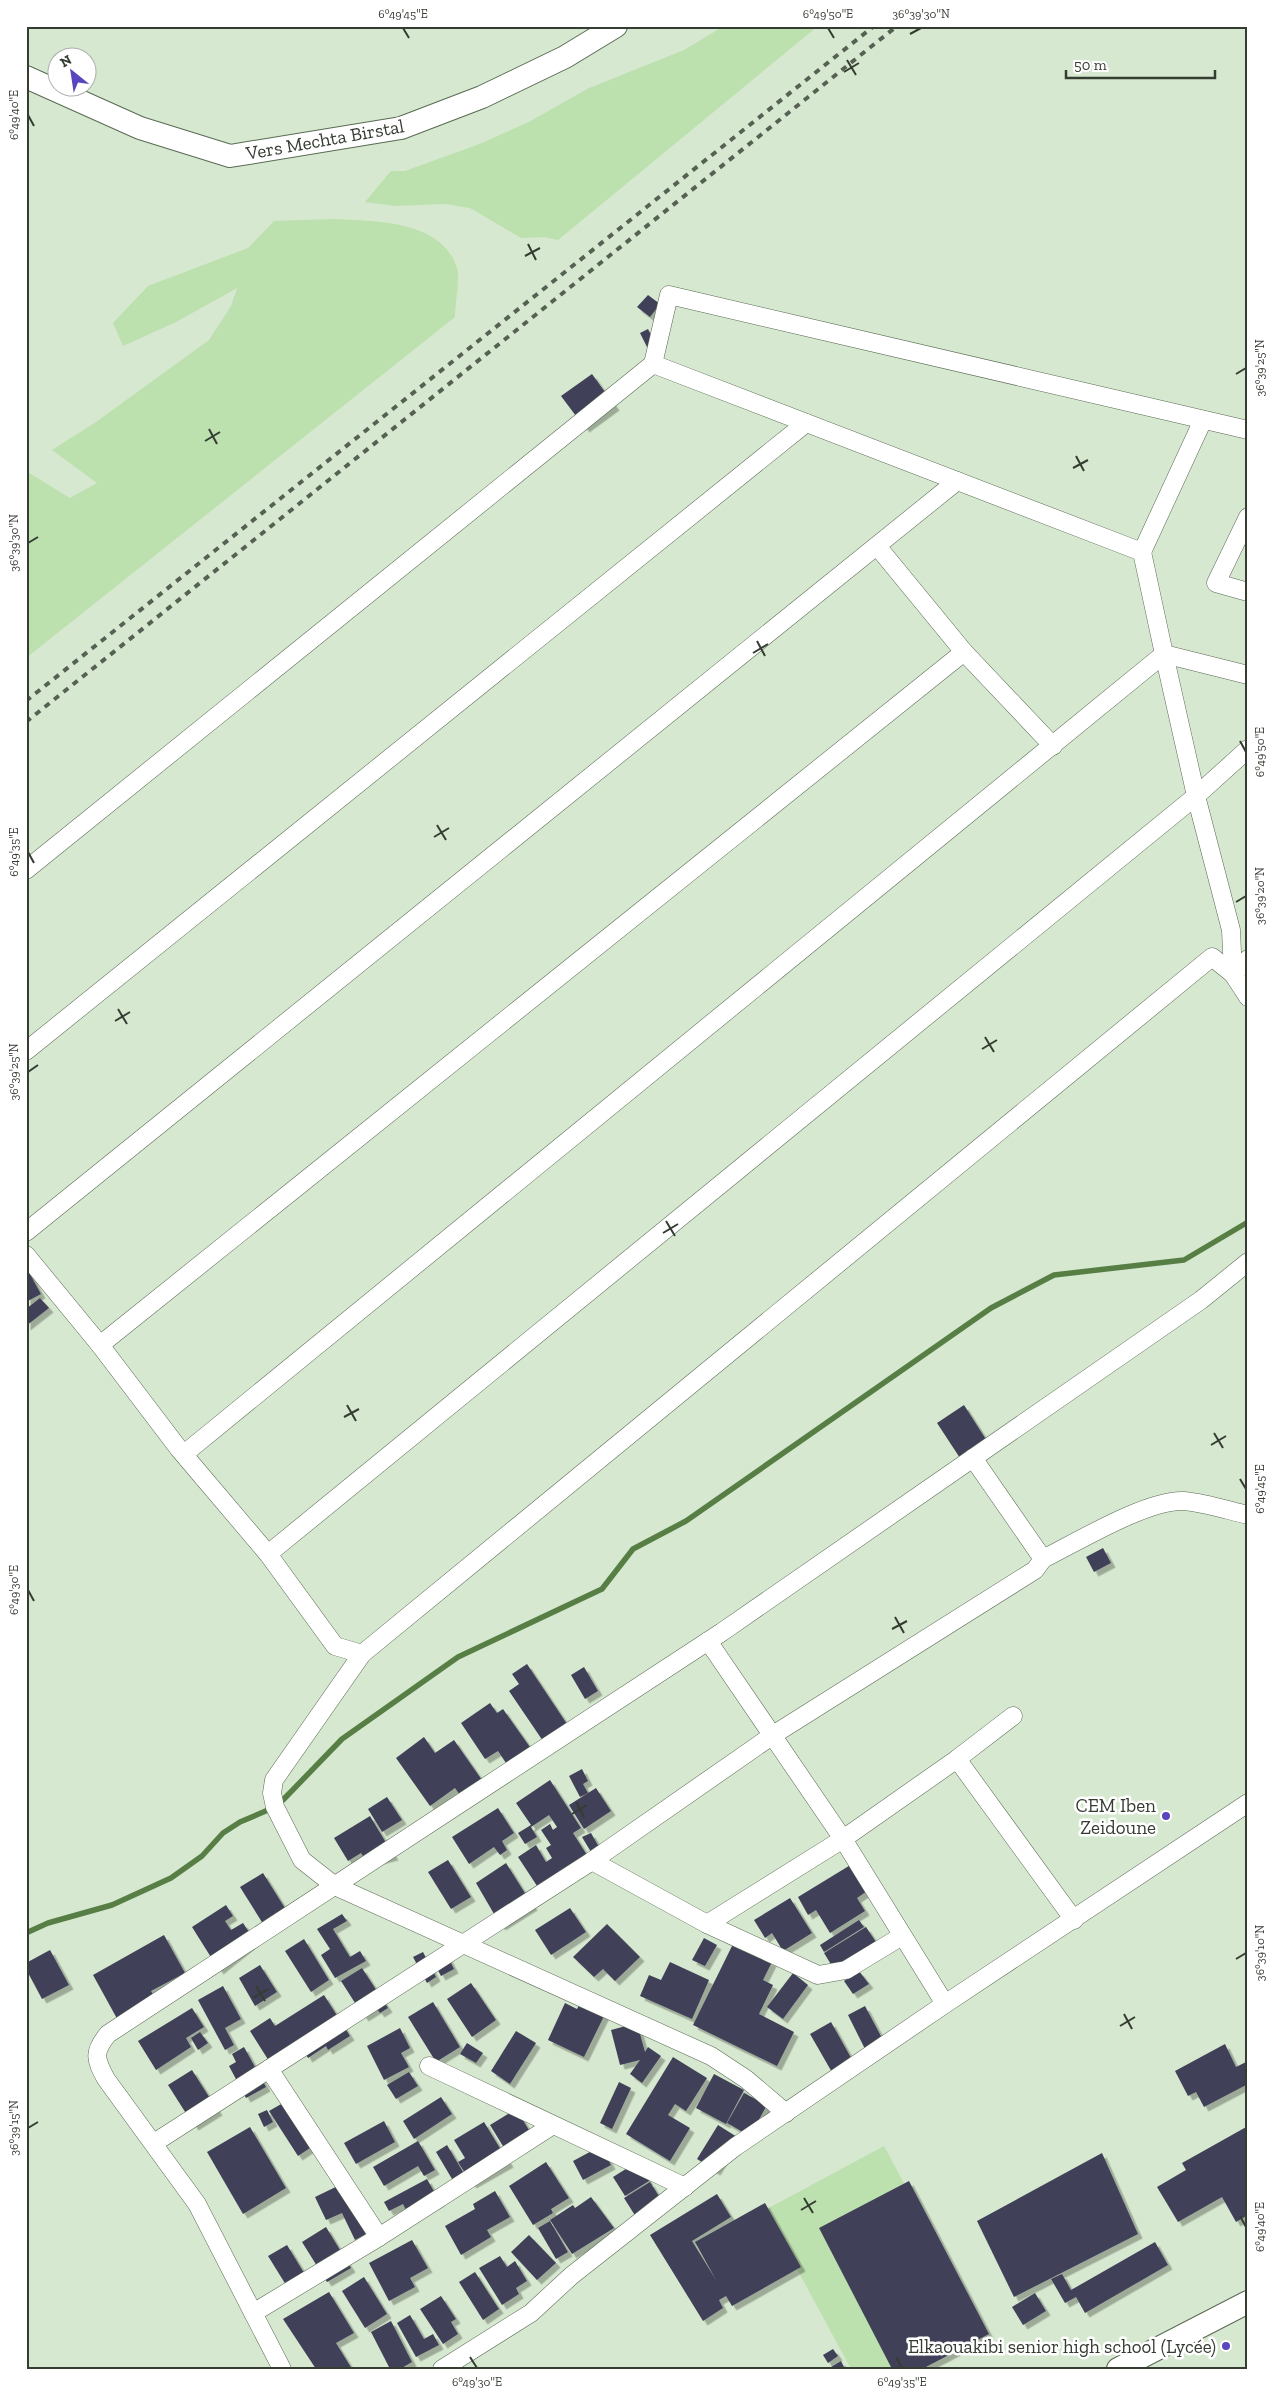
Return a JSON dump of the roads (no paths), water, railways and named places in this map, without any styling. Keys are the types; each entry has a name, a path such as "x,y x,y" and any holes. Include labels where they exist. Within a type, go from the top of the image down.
{"street":[{"name":"Vers Mechta Birstal","path":"26,77 140,128 230,156 401,128 482,97 565,57 616,26"},
{"path":"26,870 653,364 669,295 1248,430"},
{"path":"653,364 1142,552"},
{"path":"1203,420 1142,552 1196,796 1231,930 1233,974"},
{"path":"26,1051 806,423"},
{"path":"26,1232 957,481"},
{"path":"1248,517 1216,583 1248,592"},
{"path":"877,546 964,652 1053,746"},
{"path":"100,1345 964,652"},
{"path":"1164,654 1248,675"},
{"path":"184,1454 1164,654"},
{"path":"268,1554 1196,796 1248,749"},
{"path":"786,2113 746,2078 711,2056 335,1886 302,1860 275,1807 272,1793 274,1780 362,1654 1212,956 1233,974 1248,997"},
{"path":"1233,974 1248,959"},
{"path":"26,1255 100,1345 184,1454 268,1554 335,1646 362,1654"},
{"path":"282,2369 197,2204 106,2079 98,2064 97,2054 99,2045 108,2034 708,1641 1201,1300 1248,1262"},
{"path":"973,1458 1043,1559"},
{"path":"154,2143 592,1860 773,1734 1035,1570 1043,1559 1144,1509 1166,1502 1184,1502 1248,1515"},
{"path":"708,1641 843,1839 945,2004"},
{"path":"707,1924 843,1839 957,1759 1013,1716"},
{"path":"957,1759 1074,1920"},
{"path":"442,2369 531,2314 571,2276 735,2147 945,2004 1248,1803"},
{"path":"592,1860 707,1924 818,1975 846,1970 902,1936"},
{"path":"429,2066 685,2187"},
{"path":"269,2069 379,2236"},
{"path":"253,2313 379,2236 553,2125"},
{"path":"1118,2369 1248,2302"}],"waterway":[{"path":"26,1933 48,1923 112,1905 171,1878 202,1856 223,1833 240,1822 268,1810 283,1800 342,1739 458,1657 602,1589 633,1549 686,1521 991,1308 1054,1275 1184,1260 1248,1222"}],"railway":[{"path":"26,701 874,26"},
{"path":"26,722 897,26"}],"place":[{"name":"CEM Iben Zeidoune","path":"1166,1816"},
{"name":"Elkaouakibi senior high school (Lycée)","path":"1226,2346"}]}
